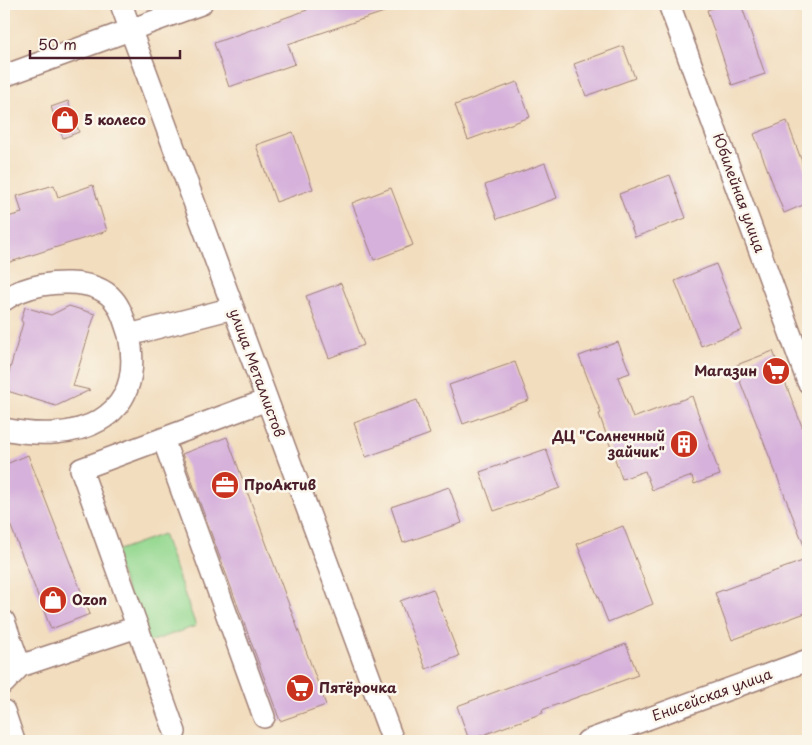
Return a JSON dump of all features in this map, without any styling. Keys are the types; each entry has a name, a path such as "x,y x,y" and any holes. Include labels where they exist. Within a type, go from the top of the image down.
{"street":[{"name":"улица Металлистов","path":"121,4 393,741"},
{"path":"4,76 200,4"},
{"name":"Юбилейная улица","path":"669,4 808,382"},
{"path":"4,300 22,290 57,283 74,283 96,287 113,299 122,314 129,335 133,361 128,390 107,416 88,426 61,433 32,434 6,431"},
{"path":"129,335 233,308"},
{"path":"175,732 81,469 267,400"},
{"path":"163,439 264,717"},
{"path":"4,622 20,666"},
{"path":"4,683 20,666 137,627"},
{"name":"Енисейская улица","path":"587,741 808,660"},
{"path":"4,711 14,741"}],"green space":[{"path":"163,534 196,626 146,643 113,552"}],"building":[{"path":"305,4 399,4 399,7 288,44 295,64 229,87 214,43 307,10"},
{"path":"726,4 741,4 765,74 732,85 707,10"},
{"path":"623,46 635,78 586,96 574,64"},
{"path":"517,82 530,117 468,140 455,105"},
{"name":"5 колесо","path":"68,101 79,132 63,138 51,107"},
{"path":"787,121 808,178 808,203 784,213 754,134"},
{"path":"293,132 313,189 276,202 256,145"},
{"path":"545,163 557,198 497,219 485,185"},
{"path":"670,175 686,218 635,237 619,194"},
{"path":"54,185 58,197 93,185 107,231 7,263 4,253 4,218 22,213 17,196"},
{"path":"391,188 413,245 374,260 352,203"},
{"path":"716,264 742,330 701,346 675,281"},
{"path":"341,283 364,345 329,358 306,296"},
{"path":"69,306 95,314 73,386 90,390 56,406 4,390 23,323 21,320 25,307 51,315"},
{"path":"618,342 630,373 618,377 633,418 692,396 720,475 694,484 692,476 652,490 645,471 622,479 599,414 601,413 579,356"},
{"path":"773,351 808,442 807,553 734,366"},
{"path":"515,362 529,400 463,424 449,385"},
{"path":"417,400 430,434 366,457 354,423"},
{"path":"227,437 326,705 280,721 182,454"},
{"path":"546,449 560,488 494,511 480,472"},
{"path":"28,455 90,614 51,629 4,509 4,465"},
{"path":"449,487 462,523 403,543 391,507"},
{"path":"623,526 653,604 608,622 577,544"},
{"path":"808,559 808,612 732,640 715,593"},
{"path":"433,589 459,656 426,669 400,601"},
{"path":"626,644 638,675 542,710 543,713 469,740 457,706"}],"place":[{"name":"5 колесо","path":"65,120"},
{"name":"Магазин","path":"776,371"},
{"name":"ДЦ \"Солнечный зайчик\"","path":"684,444"},
{"name":"ПроАктив","path":"225,485"},
{"name":"Ozon","path":"53,600"},
{"name":"Пятёрочка","path":"300,688"}]}
